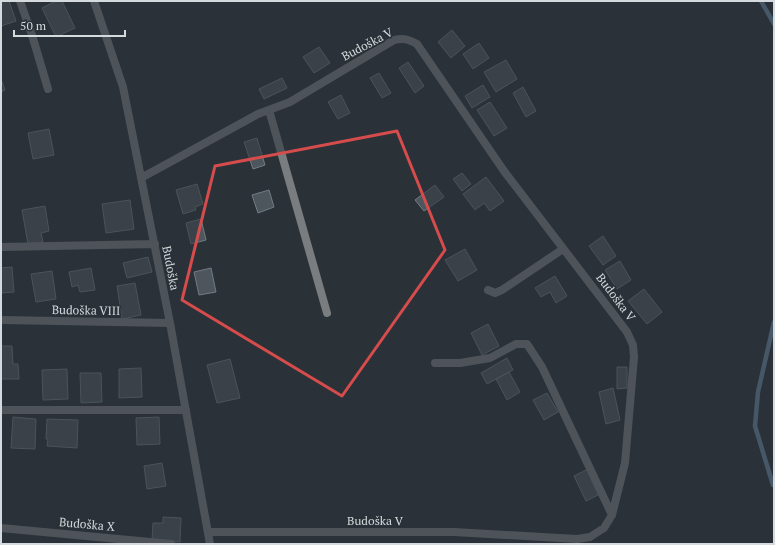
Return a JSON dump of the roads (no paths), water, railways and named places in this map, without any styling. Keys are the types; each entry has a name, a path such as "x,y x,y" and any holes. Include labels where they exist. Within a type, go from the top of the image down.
{"street":[{"path":"20,1 48,89"},
{"name":"Budoška","path":"94,1 123,87 155,244 210,544"},
{"name":"Budoška V","path":"141,178 258,114 290,102 394,40 401,38 407,39 417,44 504,171 627,332 633,345 634,357 625,463 612,515 604,528 590,537 577,539 454,532 208,532"},
{"path":"269,110 327,313"},
{"path":"1,247 155,244"},
{"path":"488,290 494,293 502,290 563,248"},
{"name":"Budoška VIII","path":"1,320 170,323"},
{"path":"435,363 460,363 490,358 516,344 527,344 542,367 612,515"},
{"path":"1,410 186,410"},
{"name":"Budoška X","path":"1,528 171,544"}],"waterway":[{"path":"761,1 774,24"},
{"path":"773,485 755,426 758,392 774,322"}]}
